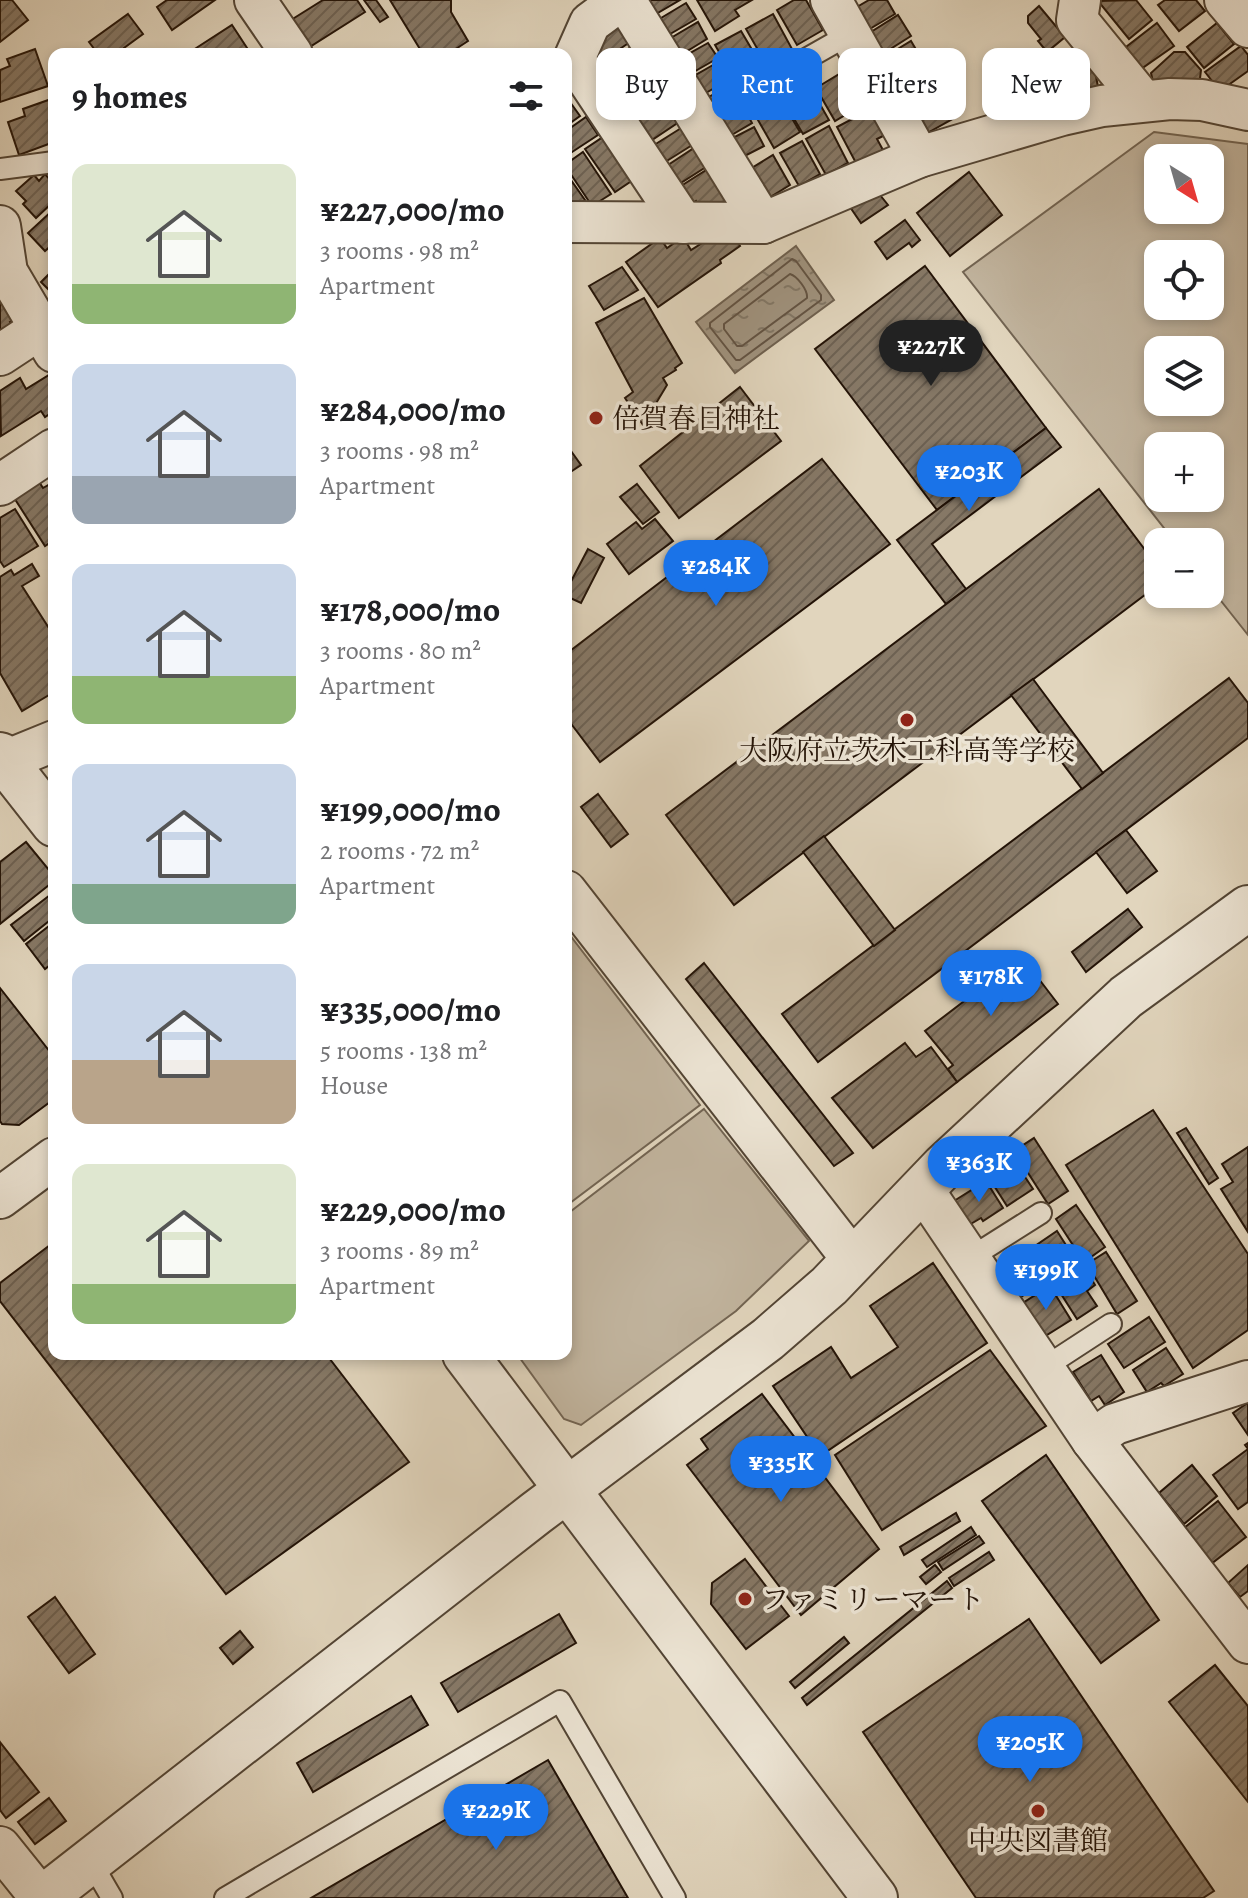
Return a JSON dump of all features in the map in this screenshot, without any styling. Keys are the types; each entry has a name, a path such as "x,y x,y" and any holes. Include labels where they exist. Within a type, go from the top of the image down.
{"street":[{"path":"683,223 576,82 574,59 590,23 623,0 763,223"},
{"path":"831,0 919,157"},
{"path":"1080,0 1077,20 1143,101"},
{"path":"1225,0 1248,27"},
{"path":"264,3 289,48"},
{"path":"572,222 763,223 919,157 1062,115 1143,101 1202,100 1244,104"},
{"path":"0,226 4,274 48,340 0,355"},
{"path":"0,485 48,453"},
{"path":"48,743 2,758 48,816"},
{"path":"572,899 853,1260"},
{"path":"0,1847 42,1898 102,1880 569,1490 768,1339 829,1286 922,1188 1126,997 1248,908"},
{"path":"0,1198 48,1162"},
{"path":"922,1188 1092,1440 1248,1643"},
{"path":"470,1360 875,1898"},
{"path":"1092,1440 1115,1424 1248,1381"}],"lane":[{"path":"822,50 850,34"},
{"path":"0,169 48,163"},
{"path":"970,1258 1041,1213"},
{"path":"1042,1369 1111,1324"},
{"path":"225,1898 560,1701 675,1898"}],"shaded area":[{"path":"1154,132 1248,144 1248,635 1224,605 1224,528 1164,528 1151,512 1224,512 1224,432 1144,432 1144,503 963,272"},
{"path":"572,938 700,1105 572,1201"},
{"path":"704,1109 809,1241 736,1311 581,1425 564,1419 521,1360 572,1360 572,1210"}],"water":[{"path":"796,246 834,300 735,373 696,322"}],"building":[{"path":"0,0 12,0 28,20 0,42"},
{"path":"167,0 215,0 172,30 157,7"},
{"path":"323,0 357,0 365,12 308,48 291,20"},
{"path":"364,0 376,0 388,17 380,22"},
{"path":"390,0 451,0 451,12 468,41 457,48 419,48"},
{"path":"641,0 680,0 651,17"},
{"path":"697,0 752,0 735,10 739,16 715,31"},
{"path":"794,0 806,0 823,30 797,45 777,10"},
{"path":"869,0 887,0 895,14 863,33 850,11"},
{"path":"1136,0 1152,20 1129,39 1098,1"},
{"path":"1165,0 1196,0 1205,11 1179,31 1158,5"},
{"path":"686,3 696,19 665,37 656,21"},
{"path":"1039,6 1065,37 1052,48 1044,48 1038,41 1041,39 1028,23 1028,16"},
{"path":"128,14 143,34 124,48 94,48 89,42"},
{"path":"773,14 791,48 757,48 746,29"},
{"path":"898,15 911,36 892,48 870,48 863,37"},
{"path":"622,22 633,40 621,48 596,48 596,59 590,50 605,40 602,36"},
{"path":"698,22 707,39 692,48 668,48 664,42"},
{"path":"1157,23 1174,46 1141,69 1126,47"},
{"path":"1217,23 1234,44 1204,68 1187,47"},
{"path":"232,25 247,48 196,48"},
{"path":"741,31 751,48 717,48 715,45"},
{"path":"911,41 915,48 899,48"},
{"path":"708,43 712,49 712,61 696,71 696,50"},
{"path":"1241,46 1248,55 1248,71 1220,91 1205,72"},
{"path":"35,49 48,86 0,102 0,70 10,66 7,59"},
{"path":"1174,52 1185,52 1201,70 1199,87 1153,82 1151,73"},
{"path":"1090,54 1098,87 1090,89"},
{"path":"712,66 712,89 697,98 696,96 696,75"},
{"path":"838,75 838,119 835,121 822,98 822,84"},
{"path":"712,95 713,120 711,121 700,102"},
{"path":"48,100 48,144 19,155 8,122 25,116 23,109"},
{"path":"572,105 580,116 572,122"},
{"path":"822,108 829,120 803,134 795,120 822,120"},
{"path":"586,117 598,135 572,152 572,127"},
{"path":"635,120 682,120 649,142"},
{"path":"718,120 750,120 752,123 723,140 713,123"},
{"path":"758,120 793,120 800,132 774,148"},
{"path":"850,120 877,120 885,135 877,139 883,150 856,163 837,127"},
{"path":"913,120 951,120 922,136"},
{"path":"686,125 697,142 662,164 651,147"},
{"path":"829,126 848,163 826,175 806,139"},
{"path":"754,127 764,146 735,161 725,142"},
{"path":"603,137 633,180 615,192 585,149"},
{"path":"802,141 820,174 799,186 780,153"},
{"path":"694,148 706,167 676,186 665,167"},
{"path":"583,152 611,194 592,206 572,176 572,160"},
{"path":"773,155 790,185 767,199 750,169"},
{"path":"711,167 731,202 701,209 696,201 692,204 681,186"},
{"path":"969,172 1002,215 950,256 917,213"},
{"path":"45,174 48,178 48,207 36,218 16,191 34,175 39,181"},
{"path":"572,182 585,200 572,209"},
{"path":"880,195 888,205 861,223 850,207"},
{"path":"48,215 48,248 45,251 28,233"},
{"path":"905,220 920,240 912,247 909,243 887,259 875,242"},
{"path":"730,230 740,246 658,307 626,262 660,238 667,248 683,237 691,250 718,233"},
{"path":"925,266 1046,428 937,510 815,349"},
{"path":"622,267 638,290 604,310 589,286"},
{"path":"48,275 48,289 41,282"},
{"path":"0,293 23,313 10,322 17,333 0,344"},
{"path":"644,298 682,363 663,378 667,385 643,425 625,398 633,392 596,323"},
{"path":"48,376 48,415 45,417 41,411 1,436 0,391 20,378 26,389"},
{"path":"740,387 781,441 679,518 640,466"},
{"path":"1046,428 1061,447 932,544 966,589 946,604 897,540"},
{"path":"572,452 581,465 572,471"},
{"path":"822,459 890,544 600,762 572,725 572,649"},
{"path":"36,477 43,488 48,485 48,544 45,546 11,493"},
{"path":"637,484 659,512 643,524 620,497"},
{"path":"1099,489 1144,548 1144,596 734,905 666,815"},
{"path":"15,509 38,546 4,567 0,561 0,518"},
{"path":"655,519 673,541 629,574 607,544 636,522 642,529"},
{"path":"588,549 604,558 581,603 572,599 572,580"},
{"path":"32,564 39,576 22,586 48,627 48,696 22,711 0,673 0,577 11,570 14,575"},
{"path":"1229,678 1248,703 1248,738 818,1062 782,1014"},
{"path":"1033,679 1103,773 1082,789 1011,695"},
{"path":"598,794 628,834 611,847 581,807"},
{"path":"1126,830 1157,871 1127,893 1096,852"},
{"path":"824,836 895,930 874,946 803,852"},
{"path":"26,842 48,869 48,886 0,924 0,862"},
{"path":"48,897 48,922 24,941 11,925"},
{"path":"1128,909 1142,927 1086,972 1072,952"},
{"path":"48,927 48,967 45,969 26,944"},
{"path":"1022,957 1058,1004 957,1082 948,1069 953,1065 925,1031"},
{"path":"704,963 853,1153 834,1166 686,979"},
{"path":"0,988 48,1049 48,1103 19,1125 2,1124"},
{"path":"905,1043 916,1057 931,1047 957,1082 873,1148 832,1098"},
{"path":"1153,1110 1248,1254 1248,1330 1193,1368 1066,1165"},
{"path":"1186,1128 1218,1178 1209,1184 1177,1133"},
{"path":"1034,1138 1068,1191 1048,1204 1014,1151"},
{"path":"1248,1147 1248,1232 1221,1189 1233,1182 1222,1164"},
{"path":"1011,1156 1033,1189 1007,1206 986,1173"},
{"path":"986,1181 1003,1208 983,1221 981,1218 969,1225 954,1201"},
{"path":"1076,1205 1105,1247 1084,1262 1056,1219"},
{"path":"1057,1231 1078,1264 1053,1280 1032,1248"},
{"path":"48,1247 48,1360 331,1360 409,1462 226,1594 0,1301 0,1283"},
{"path":"1028,1251 1047,1280 1021,1297 1002,1269"},
{"path":"1106,1252 1137,1301 1117,1314 1087,1264"},
{"path":"933,1263 987,1343 820,1456 773,1386 831,1347 851,1378 898,1347 870,1306"},
{"path":"1084,1267 1095,1285 1087,1291 1097,1306 1077,1319 1056,1286"},
{"path":"1050,1286 1071,1320 1042,1338 1021,1304"},
{"path":"1149,1317 1165,1342 1124,1368 1108,1344"},
{"path":"1166,1348 1183,1374 1147,1392 1133,1370"},
{"path":"990,1350 1046,1426 882,1530 835,1455"},
{"path":"1101,1355 1124,1392 1105,1405 1099,1396 1091,1401 1073,1372"},
{"path":"1248,1393 1248,1435 1233,1413 1246,1404 1240,1395"},
{"path":"762,1394 879,1549 801,1615 687,1465 708,1449 701,1439"},
{"path":"1248,1449 1248,1502 1238,1509 1213,1475"},
{"path":"1046,1455 1159,1620 1101,1663 982,1501"},
{"path":"1192,1465 1217,1496 1184,1524 1159,1493"},
{"path":"1218,1501 1246,1537 1211,1564 1184,1528"},
{"path":"956,1513 960,1521 904,1555 900,1547"},
{"path":"971,1527 976,1535 927,1567 922,1560"},
{"path":"979,1536 984,1543 943,1570 938,1562"},
{"path":"989,1552 994,1560 954,1586 949,1578"},
{"path":"745,1559 789,1616 746,1649 711,1604 712,1583"},
{"path":"935,1565 941,1572 926,1584 920,1577"},
{"path":"1248,1565 1248,1591 1240,1597 1228,1583"},
{"path":"947,1581 952,1588 807,1705 802,1698"},
{"path":"55,1597 95,1654 69,1673 28,1617"},
{"path":"559,1614 576,1643 458,1712 441,1683"},
{"name":"中央図書館","path":"1029,1619 1214,1891 1203,1898 976,1898 863,1732"},
{"path":"240,1631 253,1647 233,1664 220,1648"},
{"path":"844,1637 849,1643 795,1688 790,1682"},
{"path":"1215,1665 1248,1706 1248,1802 1169,1702"},
{"path":"411,1696 428,1725 313,1792 297,1763"},
{"path":"0,1742 39,1792 6,1818 0,1810"},
{"path":"548,1760 628,1898 311,1898"},
{"path":"49,1798 66,1821 35,1844 18,1822"}],"place":[{"name":"倍賀春日神社","path":"596,418"},
{"name":"大阪府立茨木工科高等学校","path":"907,720"},
{"name":"ファミリーマート","path":"745,1599"},
{"name":"中央図書館","path":"1038,1811"}]}
